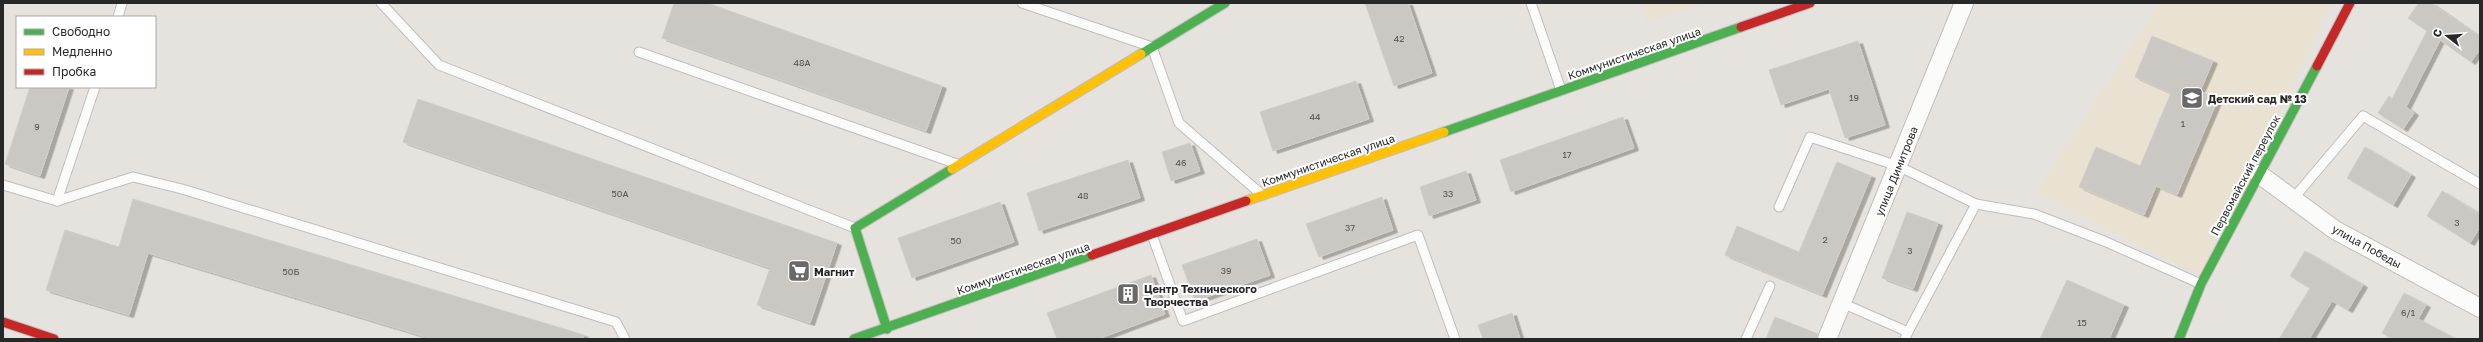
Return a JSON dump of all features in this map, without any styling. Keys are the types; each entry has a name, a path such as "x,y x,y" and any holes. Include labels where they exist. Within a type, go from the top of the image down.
{"street":[{"path":"887,329 855,228 1225,3"},
{"name":"Коммунистическая улица","path":"854,339 887,329 1810,3"},
{"name":"улица Димитрова","path":"1827,339 1964,3"},
{"name":"Первомайский переулок","path":"2179,339 2201,284 2350,3"},
{"name":"улица Победы","path":"2260,174 2335,230 2480,308"},
{"path":"3,322 54,339"}],"lane":[{"path":"118,16 122,3"},
{"path":"381,3 439,65 855,228"},
{"path":"1022,3 1152,47 1178,123 1263,196"},
{"path":"1531,3 1562,91"},
{"path":"640,52 959,165"},
{"path":"57,201 95,88"},
{"path":"2293,198 2363,116 2480,184"},
{"path":"1778,207 1810,137 1898,166 1976,204 2034,214 2104,241 2201,284"},
{"path":"3,185 57,201 132,177 154,182 616,322 625,339"},
{"path":"1842,303 1906,335 1976,204"},
{"path":"1152,235 1183,321 1418,235 1455,339"},
{"path":"1746,339 1770,286"}],"shaded area":[{"path":"1641,3 1704,3 1648,22"},
{"name":"Детский сад № 13","path":"2160,3 2332,3 2199,276 2037,192"}],"building":[{"path":"674,3 707,3 942,86 926,131 662,38"},
{"path":"1365,3 1408,3 1432,73 1394,86"},
{"path":"2419,3 2431,3 2480,37 2480,49 2471,62 2440,40 2406,107 2414,113 2403,129 2378,113 2389,96 2392,99 2427,31 2408,18"},
{"path":"2152,36 2213,61 2200,91 2218,99 2177,195 2156,186 2144,215 2079,187 2096,147 2140,166 2171,93 2135,77"},
{"path":"1858,41 1885,125 1845,138 1829,89 1781,105 1769,70"},
{"path":"1356,81 1369,119 1273,151 1260,112"},
{"path":"30,88 69,88 40,176 5,164"},
{"path":"418,99 837,243 810,323 757,305 770,268 403,142"},
{"path":"1623,117 1634,148 1511,192 1500,160"},
{"path":"1190,143 1200,171 1171,181 1162,152"},
{"path":"2365,147 2411,175 2393,205 2347,178"},
{"path":"1128,160 1140,198 1039,231 1027,193"},
{"path":"1837,162 1871,176 1822,295 1725,255 1737,226 1799,252"},
{"path":"1466,171 1476,200 1429,216 1420,187"},
{"path":"2442,191 2480,214 2480,227 2470,243 2427,216"},
{"path":"1382,197 1393,230 1319,257 1306,224"},
{"path":"133,199 584,335 583,339 433,339 148,253 129,315 46,290 65,230 119,247"},
{"path":"1000,202 1014,242 912,278 898,238"},
{"path":"1907,212 1938,223 1913,289 1882,278"},
{"path":"1257,239 1270,275 1195,301 1182,265"},
{"path":"2305,251 2363,285 2348,310 2332,301 2309,339 2279,339 2310,288 2290,276"},
{"name":"Центр Технического Творчества","path":"1151,275 1165,314 1098,339 1057,339 1047,313"},
{"path":"2067,280 2124,305 2109,339 2040,339"},
{"path":"2404,293 2426,305 2418,319 2456,339 2393,339 2382,333"},
{"path":"1512,313 1520,339 1483,339 1478,325"},
{"path":"1775,317 1818,334 1817,339 1766,339"}],"traffic: fast":[{"path":"1141,54 1225,3"},
{"path":"1444,132 1741,27"},
{"path":"2179,339 2201,284 2317,66"},
{"path":"887,329 855,228 952,169"},
{"path":"854,339 1092,255"}],"traffic: slow":[{"path":"952,169 1141,54"},
{"path":"1246,201 1444,132"}],"traffic: jam":[{"path":"1741,27 1810,3"},
{"path":"2317,66 2350,3"},
{"path":"1092,255 1246,201"},
{"path":"3,322 54,339"}],"place":[{"name":"Детский сад № 13","path":"2192,98"},
{"name":"Магнит","path":"799,271"},
{"name":"Центр Технического Творчества","path":"1128,294"}]}
